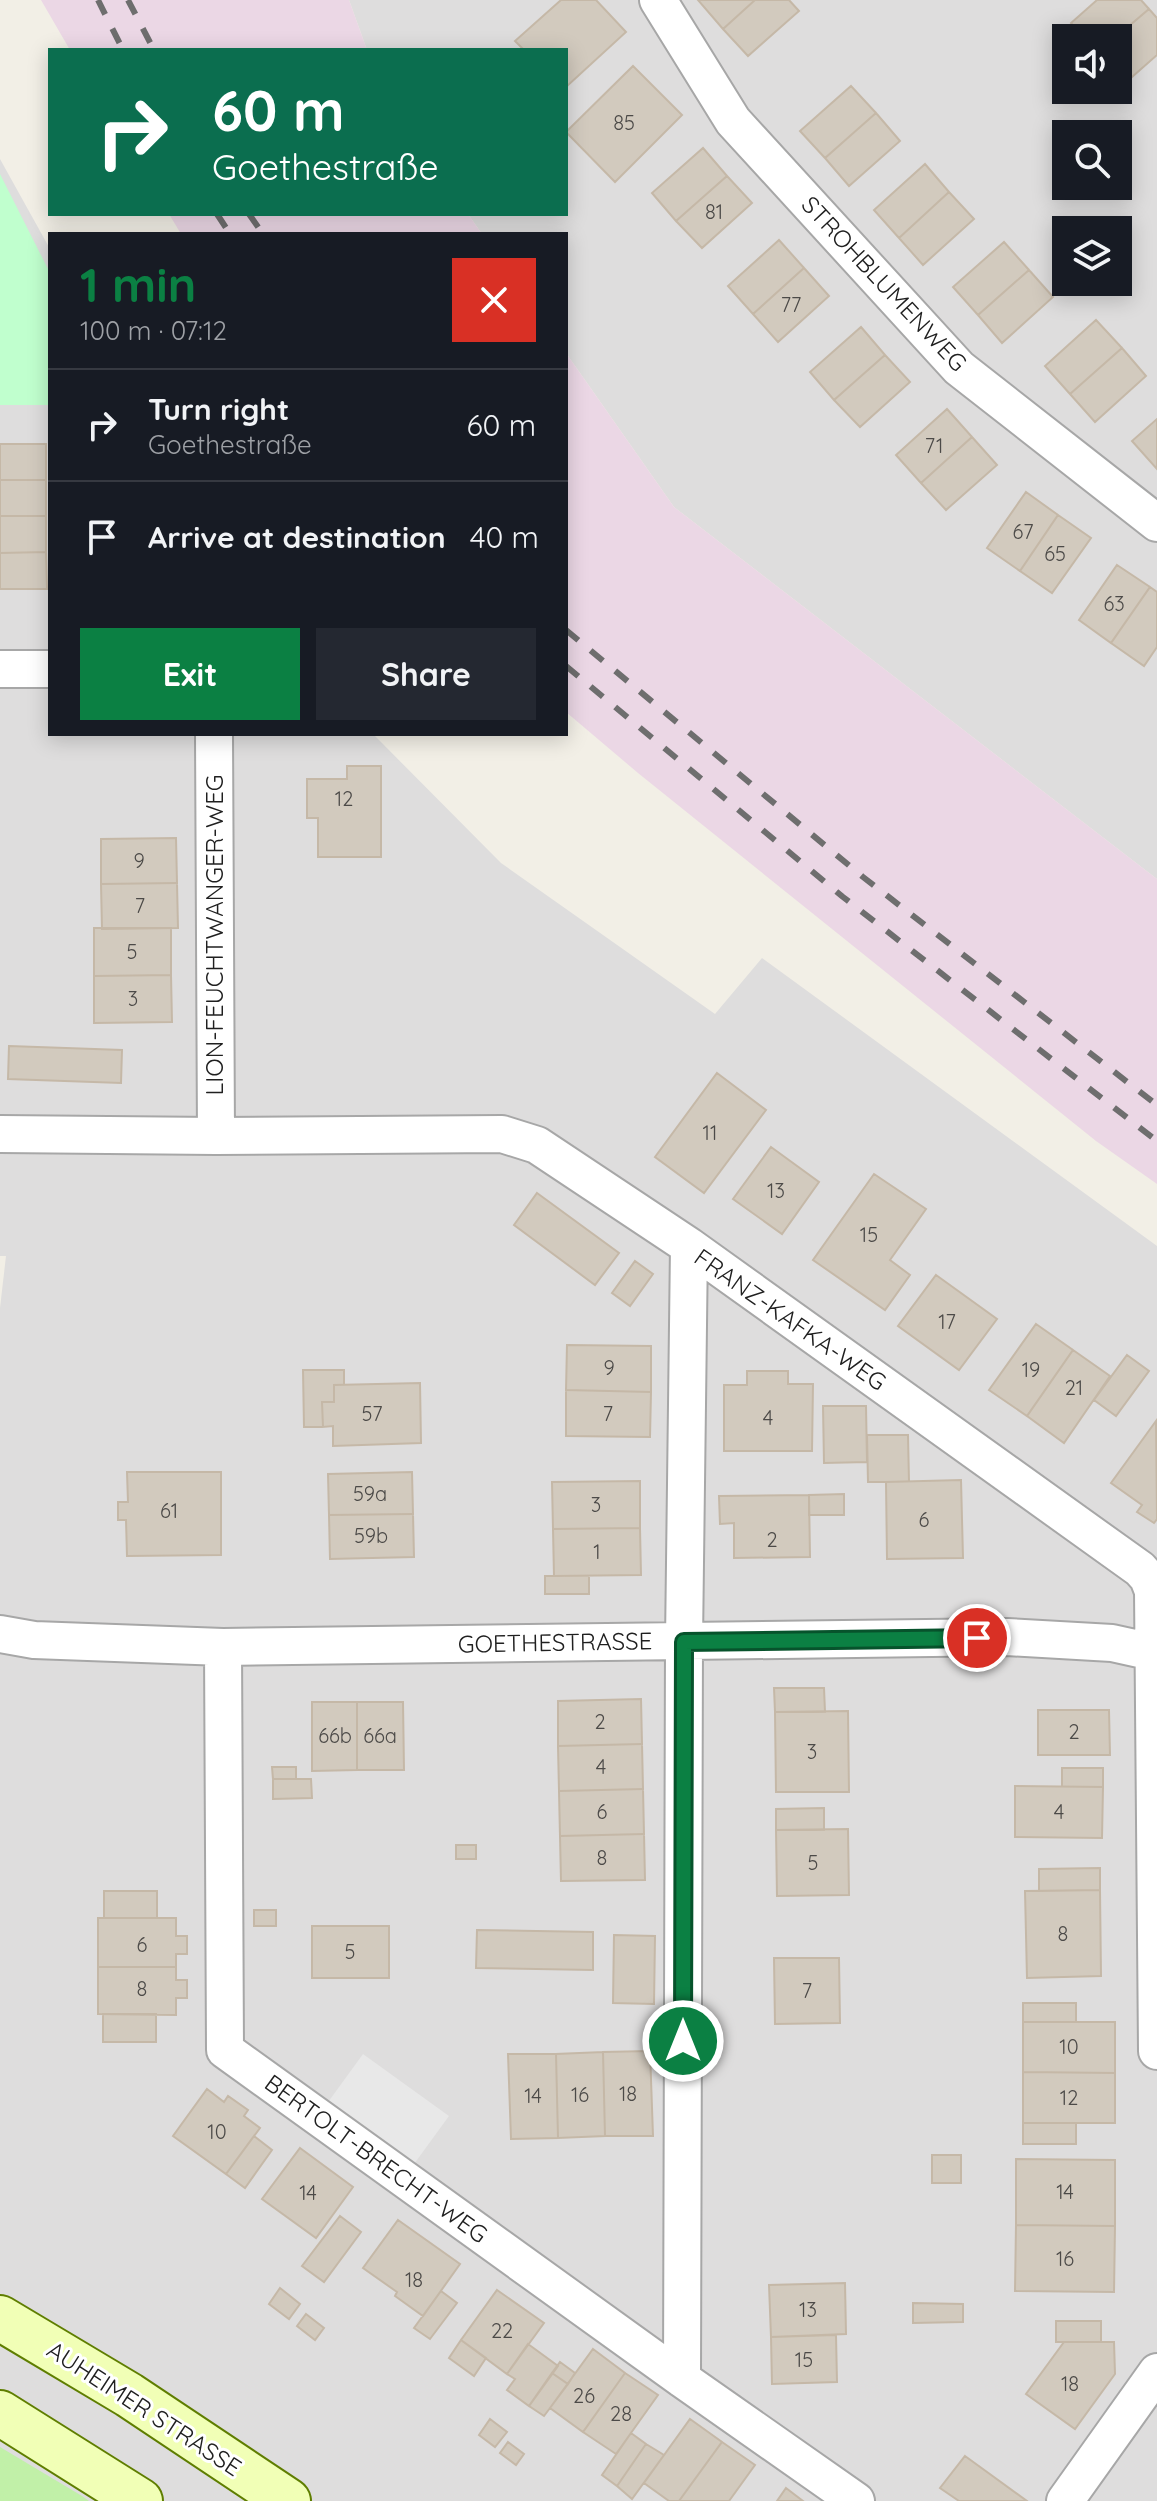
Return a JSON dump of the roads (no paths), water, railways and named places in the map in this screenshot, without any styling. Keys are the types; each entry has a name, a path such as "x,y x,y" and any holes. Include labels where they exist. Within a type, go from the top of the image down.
{"main road":[{"name":"AUHEIMER STRASSE","path":"0,2318 129,2395 288,2501"},
{"path":"0,2413 140,2501"}],"street":[{"name":"STROHBLUMENWEG","path":"658,0 733,121 959,368 1157,523"},
{"path":"0,669 48,669"},
{"name":"LION-FEUCHTWANGER-WEG","path":"214,736 216,1136"},
{"path":"0,1134 502,1134 537,1145 689,1246"},
{"name":"FRANZ-KAFKA-WEG","path":"682,2379 684,1642 689,1246"},
{"name":"FRANZ-KAFKA-WEG","path":"689,1246 1140,1569 1148,1578 1153,1591 1155,1652 1157,2051"},
{"name":"GOETHESTRASSE","path":"0,1634 34,1640 223,1647 1007,1637 1098,1642 1155,1652"},
{"name":"BERTOLT-BRECHT-WEG","path":"223,1647 225,2050 856,2501"},
{"path":"1065,2501 1157,2372"}],"railway":[{"path":"98,0 122,48"},
{"path":"128,0 153,48"},
{"path":"218,216 229,232"},
{"path":"250,216 262,232"},
{"path":"568,632 863,877 1157,1105"},
{"path":"568,668 843,897 1157,1141"}]}
